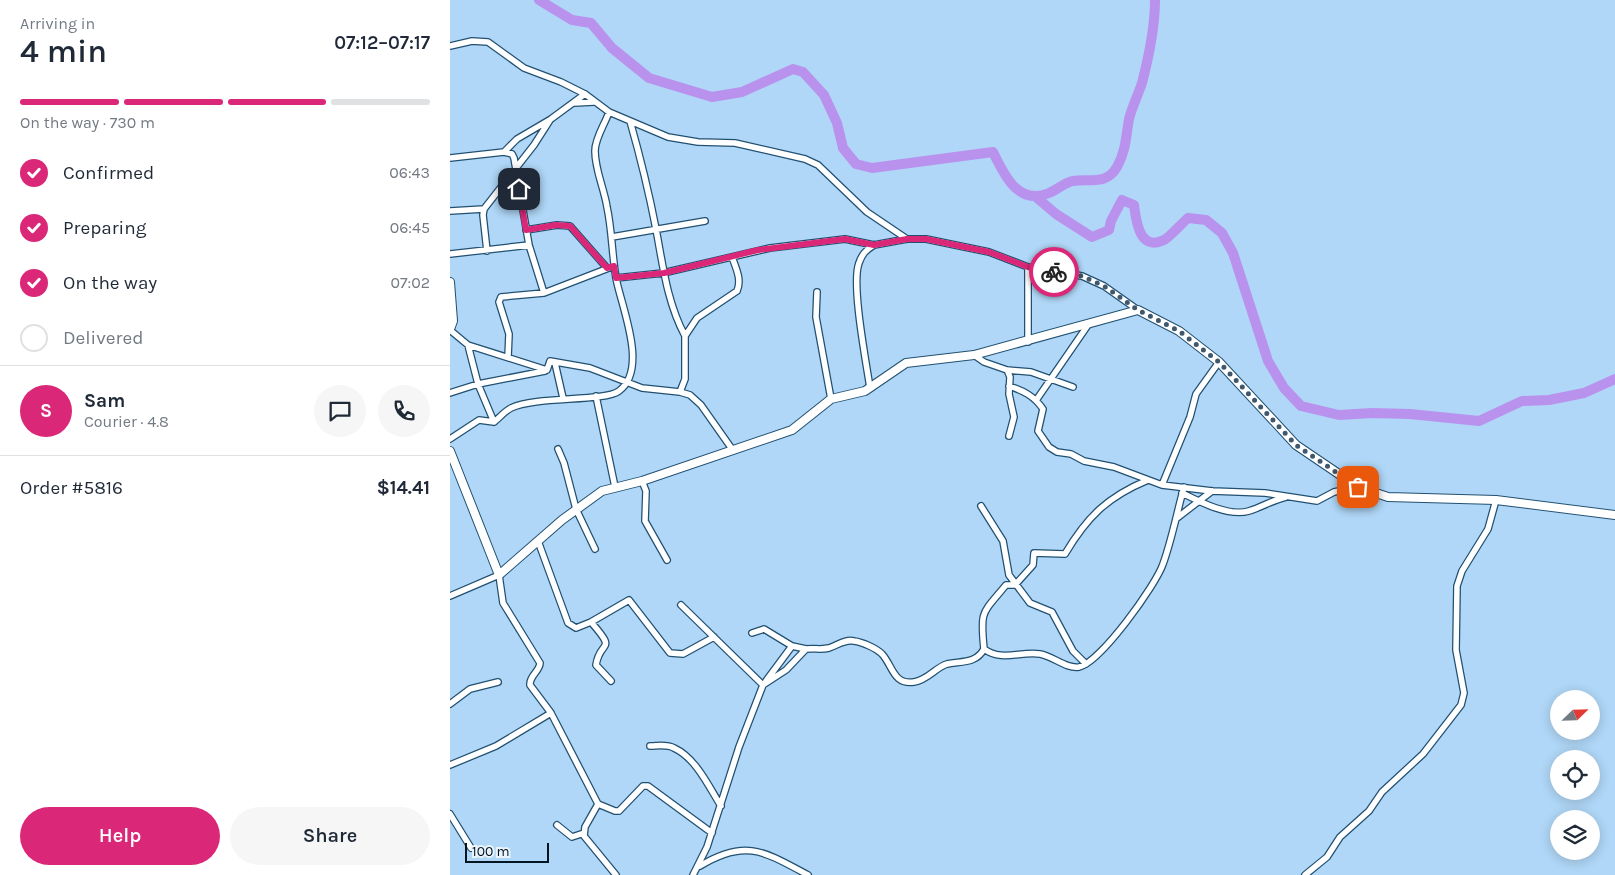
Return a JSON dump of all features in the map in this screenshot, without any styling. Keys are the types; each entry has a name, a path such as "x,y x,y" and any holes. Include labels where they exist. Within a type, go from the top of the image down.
{"street":[{"path":"450,46 472,41 488,42 524,68 548,76 585,94 609,112 676,139 698,142 735,143 805,159 818,165 867,212 907,239"},
{"path":"504,152 526,132 551,119 585,94"},
{"path":"571,104 595,102"},
{"path":"450,439 479,420 494,422 511,408 563,398 596,396 619,391 625,383 632,365 633,350 616,278 612,237 595,151 609,112"},
{"path":"487,251 484,209 551,119"},
{"path":"630,121 672,306 685,336 685,379 680,392"},
{"path":"450,158 504,152 512,154 529,245 544,293"},
{"path":"450,211 484,209"},
{"path":"612,237 705,221"},
{"path":"526,230 556,225 570,226 607,268"},
{"path":"616,278 664,273 758,250 845,239 874,245 907,239 926,239 989,252 1028,267 1082,276 1104,286 1138,310 1179,331 1219,362 1296,445 1358,487 1388,497 1496,500 1615,516"},
{"path":"450,254 529,245"},
{"path":"870,388 859,311 858,265 864,252 874,245"},
{"path":"685,336 697,318 737,292 740,280 732,257"},
{"path":"508,357 509,334 499,299 502,296 544,293 614,266"},
{"path":"1028,267 1028,342"},
{"path":"450,282 453,321 450,329 468,345 547,370"},
{"path":"817,292 816,317 831,399"},
{"path":"450,596 499,574 602,490 642,482 732,449 792,430 831,399 870,388 906,364 974,355 1028,342 1088,325 1115,315 1138,310"},
{"path":"1037,399 1088,325"},
{"path":"468,345 478,384 494,422"},
{"path":"974,355 984,362 1007,370 1031,372 1073,387"},
{"path":"547,370 550,362 590,368 642,388 680,392 696,400 732,449"},
{"path":"1162,486 1190,416 1196,394 1219,362"},
{"path":"555,363 563,398"},
{"path":"450,393 478,384 547,370"},
{"path":"1007,370 1010,377 1009,386 1014,416 1009,436"},
{"path":"1009,386 1037,399 1043,409 1038,431 1049,447 1084,460 1114,466 1162,486 1183,490 1265,492 1317,501 1334,492 1358,487"},
{"path":"596,396 615,487"},
{"path":"558,449 564,463 576,510 595,549"},
{"path":"450,451 499,574 502,603 540,663 530,680 530,685 551,713 598,804 617,811 643,786 648,786 712,833"},
{"path":"752,632 764,629 792,646 806,648 820,649 849,640 856,641 882,654 897,679 913,682 933,674 944,665 972,660 984,649 983,613 986,607 1006,586 1015,585 1033,565 1034,554 1065,554 1090,517 1119,493 1148,480"},
{"path":"642,482 646,491 645,520 666,560"},
{"path":"1183,490 1197,501 1242,512 1289,497"},
{"path":"984,649 1001,657 1040,654 1074,667 1086,664 1117,635 1155,581 1163,566 1183,490"},
{"path":"1177,518 1212,491"},
{"path":"1305,875 1322,861 1340,837 1369,811 1382,792 1423,754 1461,705 1464,694 1456,650 1457,586 1465,566 1488,529 1496,500"},
{"path":"981,506 1003,540 1009,575 1015,585 1030,603 1052,612 1073,651 1086,664"},
{"path":"538,541 568,623 576,628 591,622 629,600 670,654 683,654 714,636"},
{"path":"680,605 764,683"},
{"path":"591,622 606,642 596,665 611,681"},
{"path":"693,875 699,866 712,833 739,747 764,683 792,646"},
{"path":"764,683 786,670 806,648"},
{"path":"450,704 470,689 498,682"},
{"path":"450,765 496,746 551,713"},
{"path":"650,746 673,747 684,755 702,776 721,806"},
{"path":"598,804 584,834 586,841 616,875"},
{"path":"450,814 471,848"},
{"path":"557,825 572,837 584,834"},
{"path":"699,866 727,853 750,850 769,854 808,875"}],"waterway":[{"path":"539,0 572,20 591,23 612,48 649,78 712,97 742,92 793,69 803,72 824,95 837,123 843,148 856,164 872,168 993,152 1007,179 1014,186 1021,192 1038,196 1052,192 1070,182 1097,180 1108,177 1117,167 1124,149 1129,119 1147,63 1153,31 1155,0"},
{"path":"1036,197 1056,214 1092,237 1109,230 1111,221 1122,200 1134,205 1140,233 1149,242 1156,243 1164,240 1188,218 1206,220 1222,233 1233,253 1268,361 1284,388 1301,406 1339,415 1372,413 1410,414 1479,421 1522,401 1549,400 1584,393 1615,379"}],"way so far":[{"path":"1054,272 1082,276 1104,286 1138,310 1179,331 1219,362 1296,445 1358,487"}],"route":[{"path":"519,189 526,230 566,224 570,226 575,229 607,268 614,266 616,278 664,273 758,250 845,239 874,245 907,239 926,239 989,252 1028,267 1054,272"}]}
